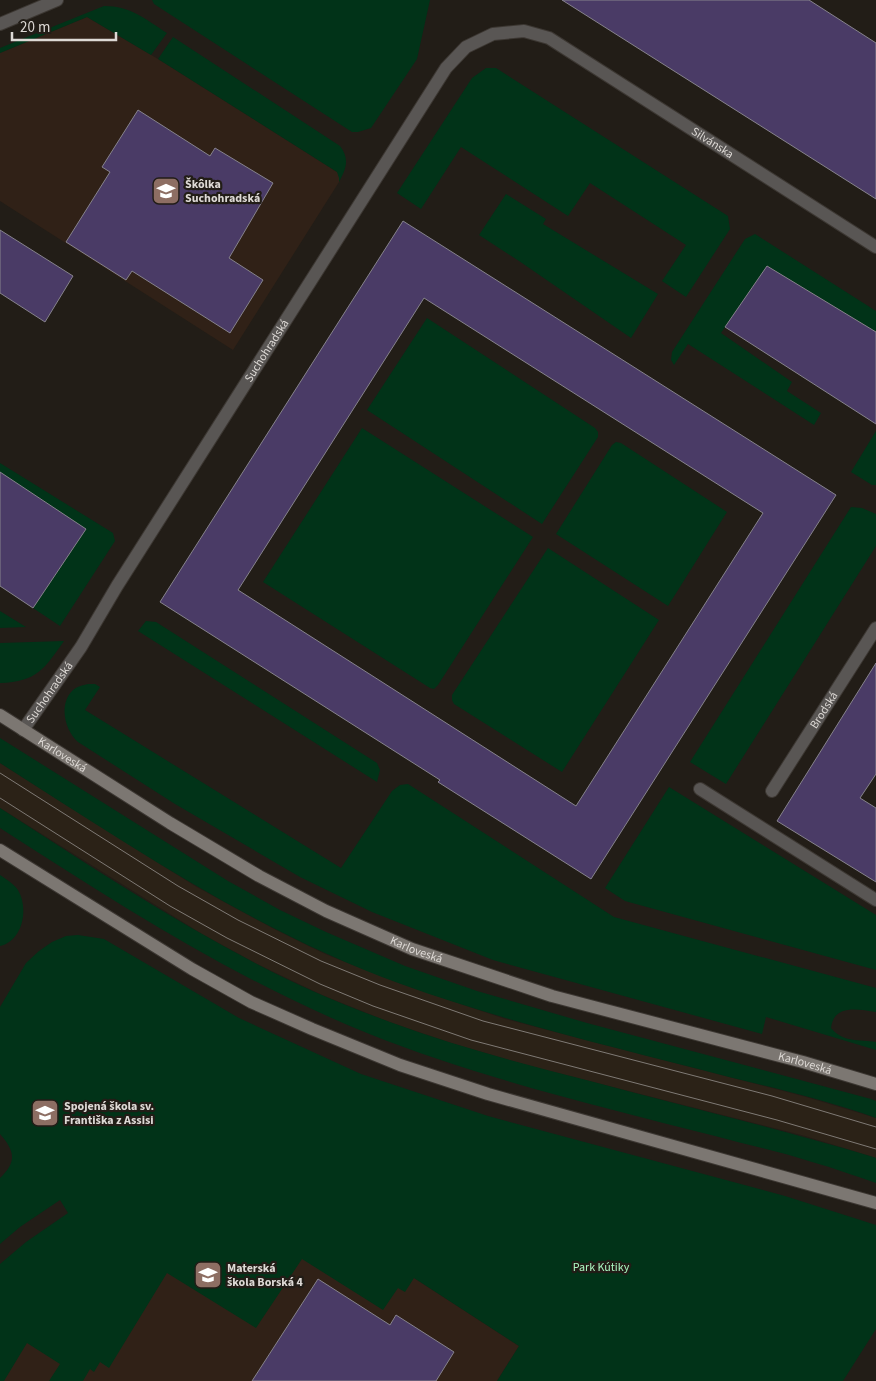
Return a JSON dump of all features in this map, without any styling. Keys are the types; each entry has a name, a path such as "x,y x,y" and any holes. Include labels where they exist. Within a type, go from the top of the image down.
{"main road":[{"name":"Karloveská","path":"0,715 170,823 259,876 326,911 412,949 552,996 803,1062 876,1084"},
{"path":"0,850 192,969 251,1002 382,1058 488,1094 876,1203"}],"street":[{"path":"0,24 56,0"},
{"name":"Suchohradská","path":"23,730 81,647 446,68 466,47 493,34 524,31 549,38"},
{"name":"Silvánska","path":"549,38 876,247"},
{"name":"Brodská","path":"772,791 876,628"},
{"path":"700,789 876,900"}],"shaded area":[{"name":"Škôlka Suchohradská","path":"87,17 158,59 339,175 339,182 233,350 0,201 0,53"},
{"path":"0,763 195,886 325,954 399,983 505,1019 806,1097 876,1118 876,1158 805,1136 530,1066 454,1044 389,1022 322,995 257,964 202,934 0,808"},
{"name":"Materská škola Borská 4","path":"103,1208 414,1278 519,1346 497,1381 0,1381"}],"green space":[{"path":"152,0 430,0 417,59 371,128 352,132 154,4"},
{"path":"104,6 130,11 145,18 167,33 151,55 87,17 0,53 0,48"},
{"path":"173,37 340,146 345,155 346,164 339,182 337,172 158,59"},
{"path":"486,68 496,68 728,216 730,229 686,297 662,281 686,245 590,183 568,216 461,147 421,209 397,193 472,78"},
{"path":"506,194 546,219 543,224 658,294 631,338 479,235"},
{"path":"755,234 876,311 876,332 767,266 721,333 792,382 787,391 821,413 814,425 688,344 674,365 671,360 672,352 745,239"},
{"path":"427,318 595,428 598,432 598,437 542,524 367,410"},
{"path":"362,428 533,537 434,689 263,582"},
{"path":"876,431 876,485 872,485 851,472"},
{"path":"616,442 621,443 727,512 668,606 556,534 612,445"},
{"path":"0,463 113,533 115,541 60,626 33,608 85,529 8,478 0,481"},
{"path":"851,507 862,508 876,514 876,546 726,784 690,762"},
{"path":"548,548 659,620 562,772 454,704 452,700 452,695"},
{"path":"0,611 26,627 0,628"},
{"path":"146,621 156,622 377,763 380,770 377,782 138,631"},
{"path":"64,641 39,672 23,680 0,683 0,643"},
{"path":"88,684 95,684 100,687 85,710 341,868 392,791 400,785 408,784 614,917 876,988 876,1012 854,1009 842,1012 833,1020 831,1028 841,1036 852,1040 876,1042 876,1050 766,1017 762,1034 493,960 372,912 300,877 175,804 78,742 73,737 67,724 65,717 66,702 74,689"},
{"path":"0,738 228,881 280,910 326,932 405,966 477,991 587,1023 871,1099 876,1101 876,1118 840,1106 482,1011 401,984 347,963 244,913 195,885 0,763"},
{"path":"669,787 876,915 876,970 625,901 605,888"},
{"path":"0,808 190,927 271,971 321,995 415,1031 489,1054 876,1158 876,1183 788,1155 583,1102 495,1077 452,1064 367,1033 318,1012 224,965 133,912 0,828"},
{"path":"0,875 18,890 23,906 23,914 19,931 14,938 0,946"},
{"name":"Park Kútiky","path":"78,935 104,939 239,1018 361,1074 488,1116 785,1196 876,1225 876,1329 843,1381 497,1381 519,1346 414,1278 405,1292 398,1288 383,1310 302,1259 256,1328 167,1273 109,1368 100,1362 94,1372 90,1369 83,1381 49,1381 60,1364 27,1343 4,1381 0,1381 0,1264 26,1242 68,1213 60,1200 20,1227 0,1244 0,1178 9,1167 12,1156 9,1146 0,1134 0,1007 26,963 39,951 52,942 66,936"}],"building":[{"path":"562,0 809,0 876,43 876,199"},
{"path":"138,110 210,156 215,148 273,183 229,258 263,280 230,333 132,271 126,280 66,242 110,172 102,167"},
{"path":"403,221 836,495 591,879 438,782 440,780 160,602","holes":["424,298 763,513 576,806 238,590"]},
{"path":"0,230 73,276 45,322 0,293"},
{"path":"767,266 876,332 876,424 725,327"},
{"path":"0,472 86,529 33,608 0,586"},
{"path":"876,663 876,774 860,798 876,808 876,882 777,821"},
{"path":"318,1279 390,1325 396,1315 454,1352 436,1381 252,1381"}],"tram line":[{"path":"0,773 178,886 238,920 321,961 380,985 483,1021 772,1096 876,1127"},
{"path":"0,798 170,906 227,938 320,984 373,1006 471,1040 777,1120 876,1149"}],"place":[{"name":"Škôlka Suchohradská","path":"166,191"},
{"name":"Spojená škola sv. Františka z Assisi","path":"45,1113"},
{"name":"Materská škola Borská 4","path":"208,1275"}]}
